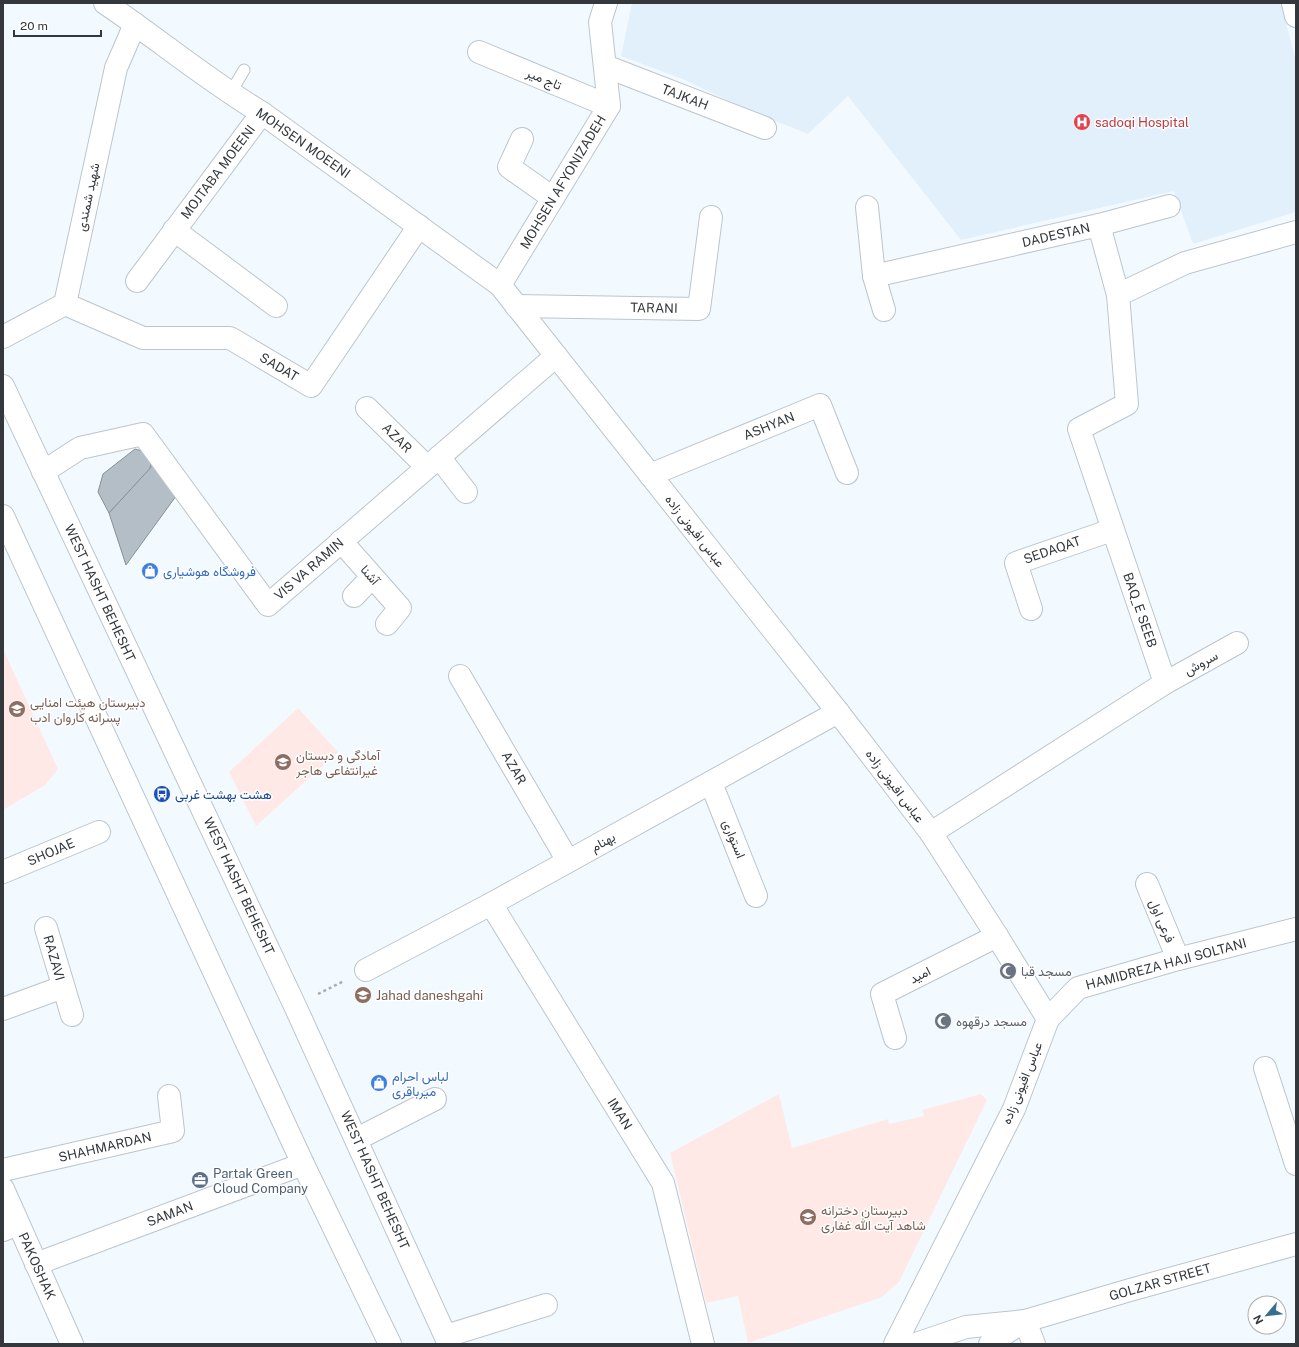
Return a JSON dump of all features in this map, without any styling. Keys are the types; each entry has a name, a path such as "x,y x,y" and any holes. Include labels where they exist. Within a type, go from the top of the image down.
{"street":[{"name":"MOHSEN MOEENI","path":"106,3 230,94 262,113 500,285"},
{"name":"MOHSEN AFYONIZADEH","path":"500,285 609,106 600,22 606,3"},
{"path":"1293,3 1296,16"},
{"name":"شهید شمندی","path":"65,304 116,68 135,24"},
{"name":"تاج میر","path":"480,52 609,106"},
{"name":"TAJKAH","path":"605,66 764,128"},
{"name":"MOJTABA MOEENI","path":"137,281 262,113"},
{"path":"522,139 509,167 553,198"},
{"path":"1099,225 1169,206"},
{"path":"867,207 874,276 884,310"},
{"name":"TARANI","path":"516,306 699,309 711,217"},
{"name":"DADESTAN","path":"874,276 1099,225 1118,295"},
{"name":"SADAT","path":"65,304 143,338 230,338 311,386 419,226"},
{"name":"MOJTABA MOEENI","path":"174,230 276,306"},
{"path":"1118,295 1185,264 1296,232"},
{"name":"عباس افیونی زاده","path":"500,285 838,712 931,833 998,936 1048,1018 1014,1109 895,1344"},
{"name":"BAQ_E SEEB","path":"1118,295 1126,404 1079,429 1165,683"},
{"path":"3,337 65,304"},
{"name":"VIS VA RAMIN","path":"43,472 80,448 143,434 268,605 556,356"},
{"name":"WEST HASHT BEHESHT","path":"3,386 296,1006 447,1340"},
{"name":"ASHYAN","path":"650,475 820,406 847,473"},
{"name":"AZAR","path":"367,408 433,462 466,492"},
{"path":"3,516 303,1164 390,1344"},
{"name":"SEDAQAT","path":"1031,609 1016,563 1112,530"},
{"name":"آشنا","path":"341,541 372,577 393,616"},
{"path":"354,596 372,577"},
{"name":"سروش","path":"1165,683 1237,644"},
{"name":"AZAR","path":"460,676 568,861"},
{"path":"931,833 1165,683"},
{"name":"بهنام","path":"366,970 491,904 838,712"},
{"name":"استواری","path":"711,783 756,896"},
{"name":"SHOJAE","path":"3,872 99,832"},
{"name":"فرعی اول","path":"1147,884 1178,959"},
{"name":"IMAN","path":"491,904 663,1184 703,1344"},
{"name":"RAZAVI","path":"46,928 72,1015"},
{"name":"HAMIDREZA HAJI SOLTANI","path":"1048,1018 1078,988 1178,959 1296,929"},
{"name":"امید","path":"895,1038 882,994 998,936"},
{"name":"RAZAVI","path":"3,1009 63,987"},
{"path":"1265,1068 1296,1164"},
{"name":"SHAHMARDAN","path":"3,1170 173,1131 169,1096"},
{"path":"357,1139 434,1099"},
{"name":"SAMAN","path":"36,1264 303,1164"},
{"name":"PAKOSHAK","path":"3,1188 11,1227 36,1264 72,1344"},
{"name":"GOLZAR STREET","path":"916,1344 966,1327 1025,1321 1296,1244"},
{"path":"447,1340 546,1305"},
{"path":"1025,1321 1034,1344"},
{"name":"GOLZAR STREET","path":"990,1344 1025,1321"}],"lane":[{"path":"230,94 244,70"}],"path":[{"path":"296,1006 366,970"}],"shaded area":[{"name":"sadoqi Hospital","path":"632,3 1281,3 1296,61 1296,212 1193,244 1174,191 961,240 848,96 808,134 748,110 685,80 621,56"},
{"name":"دبیرستان هیئت امنایی پسرانه کاروان ادب","path":"3,649 58,769 45,785 3,810"},
{"name":"آمادگی و دبستان غیرانتفاعی هاجر","path":"298,708 338,752 256,826 229,772"},
{"name":"دبیرستان دخترانه شاهد آیت الله غفاری","path":"779,1094 792,1148 888,1119 889,1124 924,1116 922,1110 981,1094 987,1100 899,1282 882,1297 748,1343 738,1296 706,1303 670,1153"}],"building":[{"path":"135,449 142,451 151,461 150,469 109,513 98,492 103,474"},
{"path":"154,464 179,492 126,565 109,513"}],"place":[{"name":"sadoqi Hospital","path":"1082,122"},
{"name":"فروشگاه هوشیاری","path":"150,571"},
{"name":"دبیرستان هیئت امنایی پسرانه کاروان ادب","path":"17,709"},
{"name":"آمادگی و دبستان غیرانتفاعی هاجر","path":"283,762"},
{"name":"هشت بهشت غربی","path":"162,794"},
{"name":"مسجد قبا","path":"1008,971"},
{"name":"Jahad daneshgahi","path":"363,995"},
{"name":"مسجد درقهوه","path":"943,1021"},
{"name":"لباس احرام میرباقری","path":"379,1083"},
{"name":"Partak Green Cloud Company","path":"200,1180"},
{"name":"دبیرستان دخترانه شاهد آیت الله غفاری","path":"808,1217"}]}
